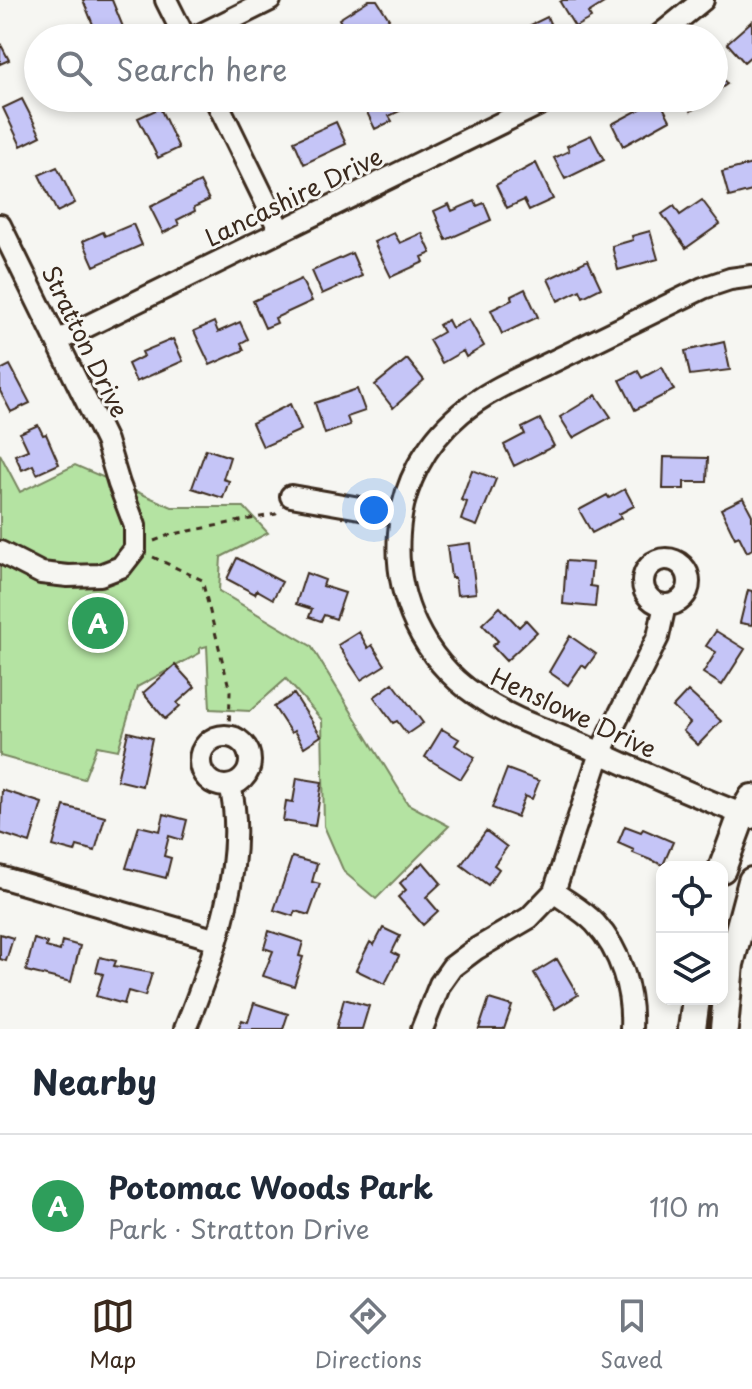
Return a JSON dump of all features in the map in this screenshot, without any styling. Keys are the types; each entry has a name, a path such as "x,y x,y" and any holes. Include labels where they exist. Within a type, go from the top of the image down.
{"main road":[{"path":"726,861 749,810"},
{"path":"724,1029 730,964 752,881"},
{"path":"692,1029 695,1005"}],"street":[{"path":"166,0 178,24"},
{"path":"222,24 270,0"},
{"path":"673,24 703,0"},
{"path":"222,112 280,231"},
{"name":"Lancashire Drive","path":"57,341 523,112"},
{"name":"Stratton Drive","path":"0,225 106,441 135,526 135,549"},
{"name":"Henslowe Drive","path":"749,810 664,783 497,708 477,696 442,666 418,631 401,579 399,558 400,515 411,480 424,455 442,432 478,400 703,288 752,276"},
{"path":"291,496 400,515"},
{"path":"0,552 41,573 68,576 100,575 121,567 135,549"},
{"path":"422,1029 440,984 452,967 529,918 554,892 600,753 658,637 665,605"},
{"path":"229,736 244,744 250,761 245,777 230,786 213,783 206,777 200,761 201,753 212,739 229,736"},
{"path":"185,1029 217,940 236,830 235,804 230,786"},
{"path":"0,877 217,940"},
{"path":"554,892 594,922 617,956 627,982 631,1029"}],"path":[{"path":"135,549 169,535 276,514 291,496"},
{"path":"135,549 202,580 230,691 229,736"}],"green space":[{"path":"0,454 20,492 75,465 172,507 244,507 268,533 221,557 219,591 311,646 408,804 449,826 376,899 344,872 324,826 322,720 286,679 250,711 210,709 207,646 200,648 200,653 137,687 118,750 97,746 84,779 0,756"}],"building":[{"path":"83,0 112,0 122,24 93,24"},
{"path":"369,0 377,0 389,19 381,24 342,24 339,19"},
{"path":"607,1 588,13 591,18 580,24 573,24 560,2"},
{"path":"547,17 550,24 533,24"},
{"path":"752,21 752,55 744,62 728,42"},
{"path":"0,43 9,60 0,64"},
{"path":"22,99 24,112 29,112 41,136 21,146 3,108"},
{"path":"151,112 162,112 179,148 158,158 138,118"},
{"path":"367,112 397,112 389,116 392,121 375,129"},
{"path":"635,112 666,112 670,120 623,146 612,124"},
{"path":"336,122 346,144 304,164 294,141"},
{"path":"591,135 604,160 565,179 554,158 569,151 567,146"},
{"path":"536,163 553,199 529,210 524,200 507,208 496,185"},
{"path":"752,164 752,191 729,197 722,172"},
{"path":"57,167 75,203 57,212 39,175"},
{"path":"200,182 209,200 194,207 195,211 177,220 179,225 163,233 150,207"},
{"path":"702,200 720,224 686,248 662,214 674,206 680,215"},
{"path":"475,201 477,206 484,203 491,220 446,240 434,211 449,204 452,211"},
{"path":"133,224 142,245 94,266 83,241"},
{"path":"650,231 658,259 618,270 612,246"},
{"path":"394,233 400,243 422,233 431,253 422,257 424,262 391,277 374,242"},
{"path":"352,253 362,276 322,294 312,271"},
{"path":"588,260 601,288 583,297 580,290 558,301 548,279"},
{"path":"301,279 312,301 275,318 277,323 265,328 253,301"},
{"path":"525,289 538,317 502,334 491,310 512,300 511,296"},
{"path":"469,319 484,346 466,357 463,351 442,363 429,340 443,332 439,325 448,320 452,328"},
{"path":"214,322 218,332 240,322 248,339 241,343 244,350 210,365 194,331"},
{"path":"173,339 183,361 136,382 128,364 144,356 142,352"},
{"path":"724,342 730,370 690,375 685,351"},
{"path":"407,359 424,380 393,408 375,385"},
{"path":"10,365 30,403 11,412 0,391 0,370"},
{"path":"662,367 674,390 635,410 620,380 638,371 642,378"},
{"path":"357,389 365,411 347,417 350,425 325,434 315,403"},
{"path":"596,395 611,417 573,438 560,417"},
{"path":"290,404 301,430 263,447 252,423"},
{"path":"540,419 554,446 514,466 504,445 525,434 522,428"},
{"path":"38,425 43,435 46,434 59,464 37,474 33,465 22,470 15,455 28,450 20,433"},
{"path":"206,449 230,457 223,479 229,481 223,498 192,488"},
{"path":"664,457 708,458 707,482 684,482 684,489 663,489"},
{"path":"472,470 496,479 477,526 461,520 467,502 461,500"},
{"path":"625,489 634,506 619,514 621,518 592,533 579,510"},
{"path":"743,498 752,515 752,549 747,552 739,536 735,538 721,509"},
{"path":"470,543 476,593 457,595 455,578 451,578 447,546"},
{"path":"237,558 282,582 273,599 257,590 255,594 227,579"},
{"path":"566,561 592,563 590,586 597,587 595,607 563,604"},
{"path":"306,573 325,580 323,586 345,593 336,619 324,615 321,621 309,617 312,609 296,604"},
{"path":"748,590 752,591 752,625 740,623"},
{"path":"500,607 519,627 526,620 537,632 506,661 492,646 498,641 482,624"},
{"path":"716,631 745,649 722,685 703,673 716,652 706,646"},
{"path":"359,632 368,648 372,645 385,665 361,680 338,645"},
{"path":"570,636 596,654 586,668 582,665 568,685 549,672"},
{"path":"175,665 195,687 165,719 143,693"},
{"path":"393,683 423,723 407,734 397,721 393,723 374,697"},
{"path":"688,691 721,721 698,745 683,731 690,723 673,707"},
{"path":"294,694 321,736 304,747 274,707"},
{"path":"442,729 459,739 455,745 475,757 461,779 425,757"},
{"path":"128,732 152,738 142,786 117,780"},
{"path":"507,769 539,781 532,799 525,796 517,817 492,808"},
{"path":"297,778 322,782 315,826 283,821 286,801 293,802"},
{"path":"2,790 42,803 30,843 0,833"},
{"path":"64,806 105,817 95,851 77,846 75,852 53,846"},
{"path":"164,814 187,820 182,840 169,836 164,856 171,858 166,878 126,868 139,826 160,831"},
{"path":"625,826 641,832 643,829 673,842 665,861 656,862 618,843"},
{"path":"486,831 507,847 494,865 499,869 488,885 461,865"},
{"path":"292,857 317,864 312,882 320,884 309,915 295,911 293,916 274,910"},
{"path":"423,862 441,883 426,897 438,911 423,925 398,897 406,890 400,883"},
{"path":"383,928 400,936 392,952 399,956 385,984 356,970 370,942 374,945"},
{"path":"269,931 303,942 299,956 303,957 294,986 263,976 273,951 264,948"},
{"path":"0,934 13,938 6,961 0,959"},
{"path":"34,939 60,951 62,941 80,946 71,982 26,971"},
{"path":"100,957 116,961 114,966 152,973 145,996 128,991 124,1004 96,996 103,974 96,972"},
{"path":"557,959 578,995 555,1009 534,973"},
{"path":"344,999 369,1006 362,1029 336,1029"},
{"path":"489,999 512,1006 504,1029 479,1029"},
{"path":"254,1003 288,1014 283,1029 238,1029 242,1020 248,1022"}],"place":[{"name":"Potomac Woods Park","path":"98,623"}]}
